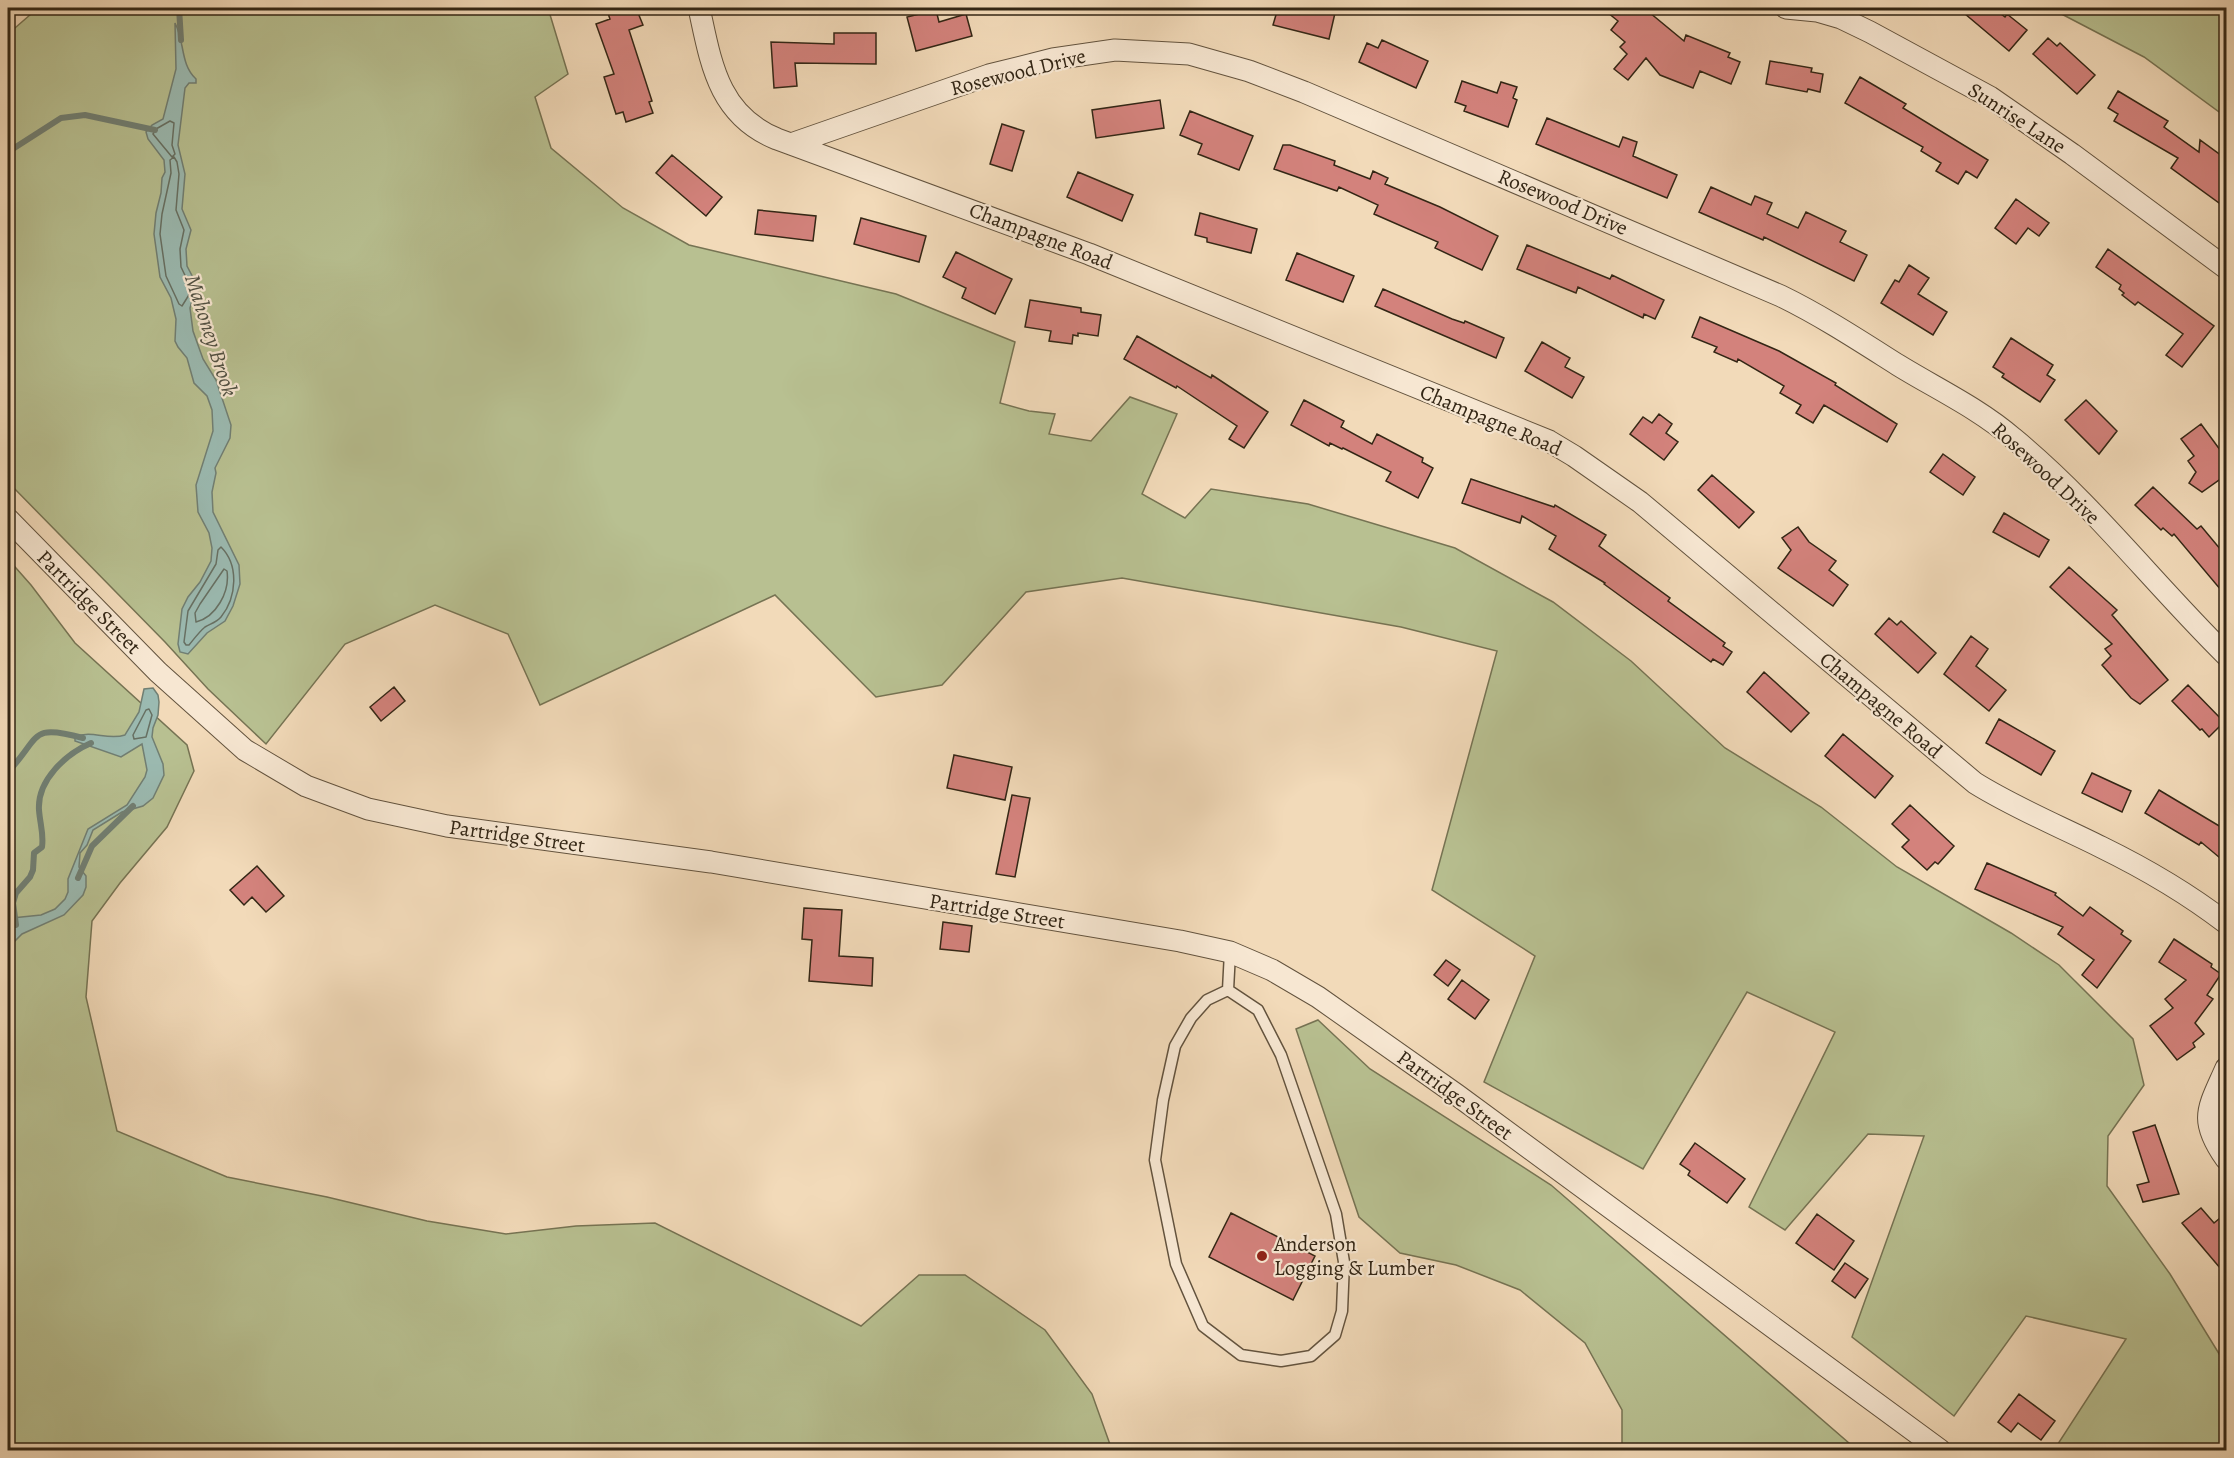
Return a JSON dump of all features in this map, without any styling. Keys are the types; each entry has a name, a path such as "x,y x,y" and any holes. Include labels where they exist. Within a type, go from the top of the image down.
{"street":[{"name":"Champagne Road","path":"699,8 712,66 730,103 751,126 764,134 1089,254 1548,441 1574,456 1640,502 1975,783 2022,810 2170,883 2226,923"},
{"name":"Sunrise Lane","path":"1786,8 1817,11 1841,18 1990,97 2072,154 2226,268"},
{"name":"Rosewood Drive","path":"791,144 989,75 1081,54 1115,50 1190,54 1249,71 1472,162 1781,296 1952,395 2027,450 2226,655"},
{"name":"Partridge Street","path":"8,519 158,672 245,750 306,786 368,809 447,826 711,862 1180,941 1230,952 1272,970 1318,997 1457,1095 1941,1450"},
{"path":"2226,1068 2211,1103 2207,1120 2212,1136 2226,1159"}],"lane":[{"path":"1228,990 1230,952"},
{"path":"1228,990 1258,1010 1281,1055 1336,1214 1344,1262 1342,1311 1335,1335 1311,1356 1281,1361 1241,1355 1203,1326 1176,1264 1155,1160 1163,1100 1175,1046 1191,1018 1208,1000 1228,990"}],"green space":[{"path":"38,8 548,8 568,74 535,97 551,148 623,208 689,245 896,294 1015,342 1000,403 1029,411 1055,414 1049,434 1091,441 1130,397 1177,414 1142,494 1185,518 1211,489 1308,504 1455,548 1553,602 1631,661 1725,748 1821,807 1897,867 2011,933 2059,965 2133,1039 2144,1085 2108,1136 2107,1186 2170,1274 2226,1365 2226,1450 2054,1450 2126,1339 2026,1316 1954,1416 1852,1337 1924,1136 1868,1134 1785,1230 1749,1207 1835,1032 1747,992 1643,1169 1484,1082 1535,956 1432,890 1497,651 1401,627 1122,578 1026,592 942,685 876,697 775,595 540,705 508,634 435,605 345,644 266,744 208,689 8,482 8,34"},
{"path":"2050,8 2226,8 2226,117 2144,57"},
{"path":"8,559 75,643 187,745 194,771 167,827 120,883 92,921 86,997 117,1131 227,1177 327,1197 427,1221 506,1234 576,1226 655,1223 861,1326 919,1275 965,1275 1045,1330 1092,1394 1112,1450 8,1450"},
{"path":"1318,1020 1370,1069 1551,1185 1857,1450 1622,1450 1622,1410 1585,1343 1520,1290 1456,1265 1400,1253 1359,1217 1296,1029"}],"water":[{"path":"175,23 187,67 196,79 196,83 189,83 185,88 178,145 185,174 182,209 191,230 186,249 187,266 198,287 198,296 192,301 190,308 193,331 203,359 216,380 231,425 230,438 215,468 212,492 213,512 239,565 240,584 225,621 207,633 188,654 180,652 178,644 182,609 211,561 212,548 209,533 198,512 196,485 213,431 212,410 207,396 194,383 187,358 175,341 176,319 171,298 160,277 154,234 162,178 165,172 164,160 148,139 146,132 152,125 163,119 176,69"},
{"path":"153,688 158,695 159,702 152,737 163,764 164,775 153,798 143,806 122,812 93,830 87,845 80,853 79,867 86,876 83,895 64,915 22,934 8,948 8,923 12,918 41,915 55,909 65,899 68,892 68,879 88,829 127,805 145,777 147,770 142,744 121,757 75,741 75,737 87,734 112,737 125,735 139,712 144,689"}],"building":[{"path":"606,8 636,8 643,25 629,30 652,101 649,102 653,113 626,122 623,112 616,114 604,77 614,74 596,24 610,19"},
{"path":"1278,8 1312,8 1335,13 1329,39 1273,25"},
{"path":"1602,8 1644,8 1684,41 1686,35 1730,53 1728,57 1740,62 1731,84 1700,71 1693,88 1660,75 1646,58 1628,80 1614,69 1627,54 1620,47 1625,42 1611,30 1618,21"},
{"path":"1958,8 1993,8 2005,17 2007,14 2027,30 2009,51"},
{"path":"936,10 939,22 966,14 972,36 916,51 907,17"},
{"path":"834,33 876,33 876,64 795,63 797,86 774,88 771,42 834,44"},
{"path":"2048,38 2057,46 2060,43 2095,75 2077,94 2033,54"},
{"path":"1382,40 1428,61 1416,88 1359,62 1367,43 1378,48"},
{"path":"1770,61 1812,68 1811,72 1823,74 1820,92 1808,89 1807,92 1766,84"},
{"path":"1860,77 1906,104 1903,108 1988,160 1977,178 1966,171 1958,184 1936,171 1941,163 1921,151 1923,147 1845,103"},
{"path":"1462,81 1497,93 1501,82 1517,87 1513,98 1517,100 1508,127 1464,111 1466,106 1455,102"},
{"path":"2118,91 2168,121 2164,127 2199,152 2200,140 2226,159 2226,208 2171,168 2178,158 2114,121 2118,114 2108,108"},
{"path":"1160,100 1164,128 1096,138 1092,110"},
{"path":"1190,111 1253,136 1239,170 1198,154 1202,144 1180,135"},
{"path":"1547,118 1619,147 1623,137 1637,142 1633,156 1677,175 1667,198 1536,144"},
{"path":"1002,124 1024,131 1012,171 990,164"},
{"path":"1283,145 1290,145 1335,161 1334,165 1370,179 1373,171 1388,178 1385,184 1440,207 1498,236 1482,270 1435,248 1438,242 1374,214 1378,205 1339,187 1337,191 1274,169"},
{"path":"672,155 722,197 706,216 656,173"},
{"path":"1078,172 1133,195 1122,221 1067,197"},
{"path":"1711,187 1751,205 1755,196 1772,203 1767,214 1798,228 1806,212 1846,231 1840,242 1867,255 1854,281 1764,237 1763,240 1699,212"},
{"path":"2016,199 2049,223 2039,236 2028,228 2016,244 1995,228"},
{"path":"758,210 816,216 813,241 755,234"},
{"path":"1200,213 1257,229 1251,253 1207,242 1207,238 1195,235"},
{"path":"861,218 926,236 919,262 854,244"},
{"path":"1527,245 1610,279 1612,275 1664,300 1655,319 1644,314 1643,318 1578,287 1576,293 1517,269"},
{"path":"2108,249 2214,326 2182,367 2166,355 2183,334 2138,302 2135,305 2122,295 2124,293 2119,289 2121,285 2096,267"},
{"path":"956,252 1012,279 995,314 962,298 966,288 943,277"},
{"path":"1297,253 1354,276 1343,302 1286,280"},
{"path":"1909,265 1929,278 1918,294 1947,312 1933,335 1881,303 1895,280 1899,282"},
{"path":"1383,289 1452,319 1464,323 1465,321 1504,338 1496,358 1375,306"},
{"path":"1030,300 1081,308 1081,312 1101,315 1098,336 1078,333 1078,336 1073,335 1072,344 1049,341 1051,331 1025,327"},
{"path":"1700,317 1779,351 1836,383 1835,385 1897,424 1887,442 1824,405 1813,423 1796,413 1801,405 1780,393 1784,386 1738,359 1737,362 1714,352 1717,347 1692,337"},
{"path":"1137,336 1211,378 1212,375 1268,412 1244,448 1229,439 1237,426 1177,386 1176,388 1124,359"},
{"path":"2011,338 2053,365 2047,375 2055,380 2040,402 2002,377 2004,374 1993,367"},
{"path":"1542,342 1570,358 1565,367 1584,377 1572,398 1525,371"},
{"path":"1304,400 1344,421 1341,427 1372,444 1377,434 1423,458 1422,462 1433,468 1418,498 1386,481 1391,472 1343,448 1330,443 1329,446 1291,425"},
{"path":"2086,400 2117,431 2099,454 2065,420"},
{"path":"1659,414 1672,424 1666,433 1678,442 1664,460 1630,434 1643,417 1652,423"},
{"path":"2201,424 2226,458 2226,475 2202,492 2189,483 2196,472 2188,461 2194,456 2181,439"},
{"path":"1943,454 1975,477 1963,495 1930,472"},
{"path":"1712,475 1754,512 1739,528 1698,490"},
{"path":"1471,479 1554,507 1555,505 1606,535 1599,546 1670,598 1668,601 1725,643 1723,646 1732,652 1723,665 1713,659 1711,662 1605,583 1549,549 1556,536 1522,516 1520,523 1462,503"},
{"path":"2153,487 2197,529 2201,526 2226,556 2226,596 2174,534 2172,536 2163,528 2161,530 2135,505"},
{"path":"2004,513 2049,540 2039,557 1993,532"},
{"path":"1798,527 1809,542 1836,561 1829,570 1848,585 1833,606 1778,568 1791,550 1782,538"},
{"path":"2069,567 2117,610 2112,615 2168,680 2140,704 2131,698 2102,665 2111,656 2105,649 2112,644 2050,587"},
{"path":"1889,618 1897,625 1901,621 1936,653 1918,673 1875,634"},
{"path":"1971,636 1988,649 1976,666 2006,690 1989,711 1944,674"},
{"path":"1764,672 1809,713 1791,732 1747,692"},
{"path":"2188,685 2224,722 2209,737 2172,701"},
{"path":"394,687 405,701 381,721 370,707"},
{"path":"1999,719 2055,751 2041,775 1986,743"},
{"path":"1843,734 1893,776 1875,798 1825,756"},
{"path":"954,755 1012,767 1005,800 947,788"},
{"path":"2092,773 2131,791 2122,812 2082,793"},
{"path":"2159,790 2226,830 2226,863 2201,842 2199,845 2145,813"},
{"path":"1012,795 1030,798 1015,877 996,874"},
{"path":"1910,805 1954,846 1938,864 1935,862 1927,870 1902,847 1909,840 1892,824"},
{"path":"1987,863 2056,893 2055,895 2083,916 2090,907 2123,931 2121,934 2131,941 2097,988 2082,975 2094,960 2058,934 2063,927 1975,889"},
{"path":"257,866 284,896 266,912 252,897 244,905 230,890"},
{"path":"804,908 842,910 839,956 873,958 872,986 809,981 812,940 802,939"},
{"path":"943,922 972,926 969,952 940,949"},
{"path":"2174,939 2212,964 2211,967 2221,974 2207,995 2213,999 2195,1023 2204,1034 2193,1043 2195,1047 2177,1060 2150,1026 2173,1008 2165,999 2186,980 2159,962"},
{"path":"1446,960 1460,970 1448,986 1434,975"},
{"path":"1462,980 1489,1000 1475,1019 1448,999"},
{"path":"2155,1125 2179,1194 2143,1202 2137,1185 2149,1182 2133,1132"},
{"path":"1695,1143 1745,1179 1727,1203 1688,1175 1690,1171 1680,1164"},
{"path":"2201,1208 2214,1223 2226,1213 2226,1275 2182,1223"},
{"name":"Anderson Logging & Lumber","path":"1231,1213 1315,1256 1293,1300 1209,1257"},
{"path":"1817,1214 1854,1241 1834,1270 1796,1243"},
{"path":"1845,1263 1868,1279 1855,1298 1832,1281"},
{"path":"2019,1394 2055,1421 2041,1440 2018,1423 2011,1432 1998,1422"}],"waterway":[{"name":"Mahoney Brook","path":"179,8 181,40"},
{"path":"8,152 61,118 85,115 155,130"},
{"path":"8,772 32,742 44,733 53,732 83,738"},
{"path":"16,925 13,903 16,893 30,877 33,870 34,853 42,847 39,810 43,788 63,761 91,743"},
{"name":"Mahoney Brook","path":"78,878 92,846 133,806"}],"place":[{"name":"Anderson Logging & Lumber","path":"1262,1256"}]}
